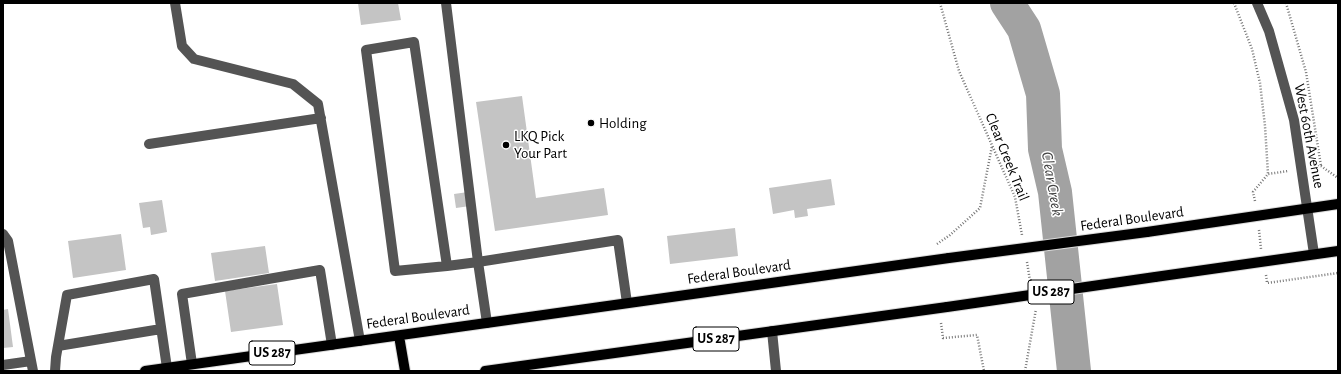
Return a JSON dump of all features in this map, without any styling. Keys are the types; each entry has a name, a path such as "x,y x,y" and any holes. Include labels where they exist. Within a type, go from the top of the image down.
{"main road":[{"name":"Federal Boulevard","path":"145,371 949,258 1147,232 1338,204"},
{"name":"US 287","path":"485,371 943,308 1338,251"},
{"path":"399,336 404,371"}],"street":[{"path":"175,3 182,46 194,59 293,84 318,104 360,341"},
{"path":"446,3 478,262 488,323"},
{"name":"West 60th Avenue","path":"1257,3 1269,31 1294,120 1314,254"},
{"path":"447,266 414,42 366,50 395,271 447,266 478,262 618,240 627,303"},
{"path":"149,144 321,118"},
{"path":"3,234 8,241 32,366 3,365"},
{"path":"192,364 182,294 320,270 332,345"},
{"path":"55,371 67,295 154,279 167,368"},
{"path":"58,346 161,330"},
{"path":"772,331 776,371"}],"path":[{"name":"Clear Creek Trail","path":"940,3 959,71 1015,197 1023,242"},
{"path":"1234,3 1252,49 1260,83 1265,126 1268,174"},
{"path":"1286,3 1306,72 1321,166"},
{"path":"936,244 950,235 980,208 992,146"},
{"path":"1253,192 1267,283 1338,273"},
{"path":"1026,257 1032,287"},
{"path":"1025,371 1036,310 1034,302"},
{"path":"943,308 943,338 977,335 984,371"}],"building":[{"path":"358,3 398,3 401,20 361,25"},
{"name":"LKQ Pick Your Part","path":"522,96 536,198 604,188 608,215 495,231 476,102"},
{"path":"831,179 835,205 807,209 808,216 795,218 794,210 773,214 769,188"},
{"path":"468,192 470,206 456,208 454,194"},
{"path":"162,200 167,232 151,235 150,227 143,228 139,203"},
{"path":"735,228 738,256 670,264 667,236"},
{"path":"121,234 126,270 73,278 68,241"},
{"path":"265,246 269,273 215,281 211,253"},
{"path":"277,284 283,325 231,332 225,291"},
{"path":"8,309 13,347 3,348 3,310"}],"waterway":[{"name":"Clear Creek","path":"1007,3 1024,29 1043,94 1045,149 1055,192 1074,371"}],"place":[{"name":"Holding","path":"591,123"},
{"name":"LKQ Pick Your Part","path":"506,145"}]}
